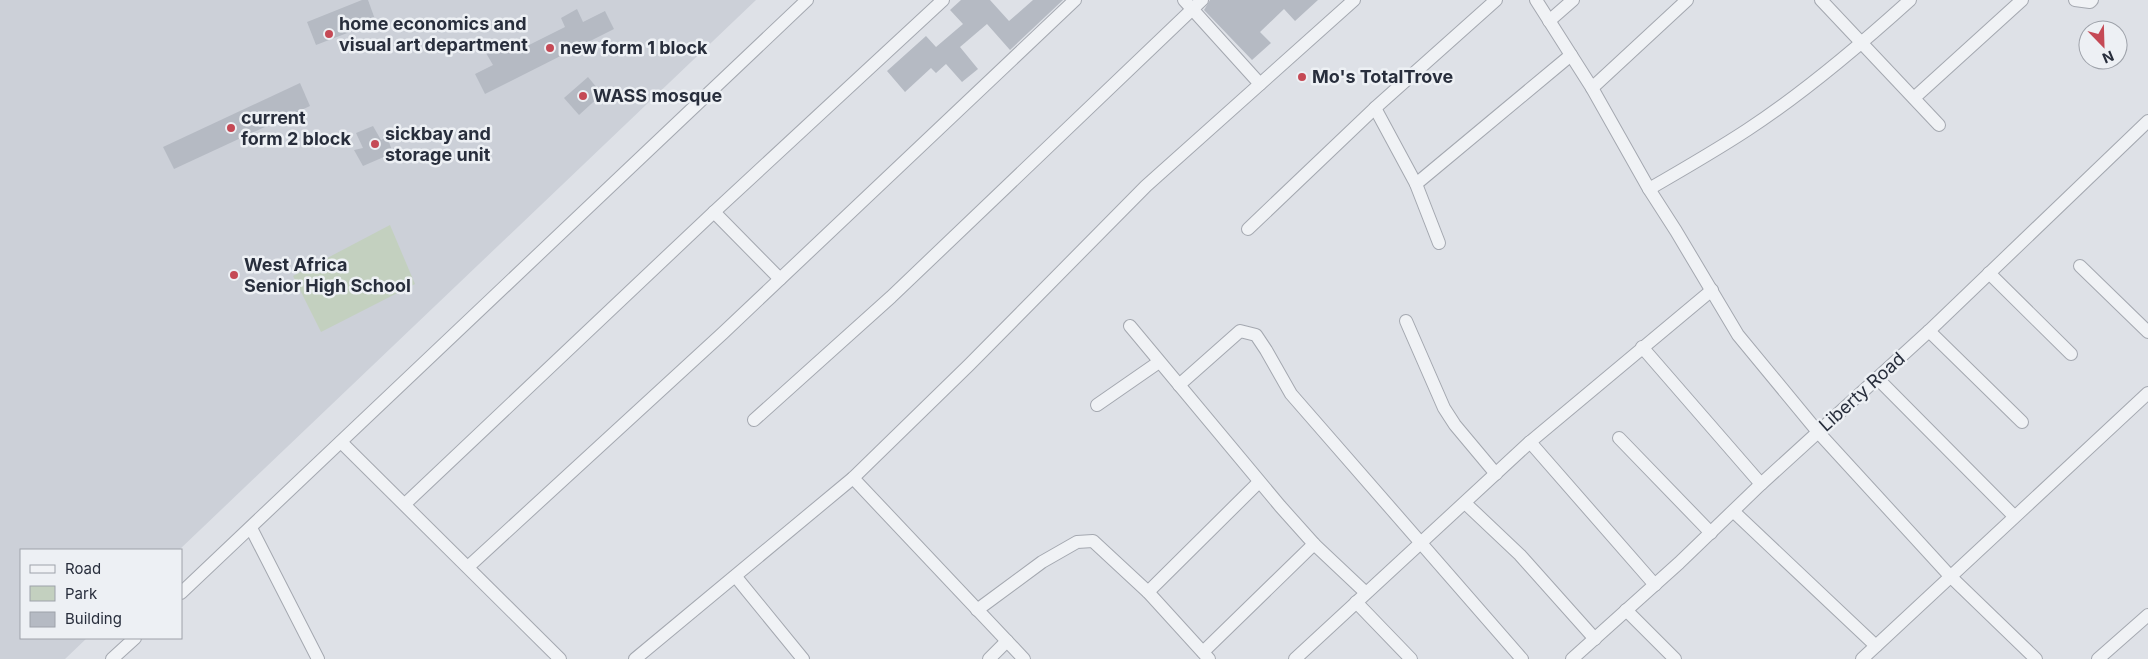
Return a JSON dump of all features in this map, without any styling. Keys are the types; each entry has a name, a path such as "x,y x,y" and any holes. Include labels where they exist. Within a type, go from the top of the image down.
{"street":[{"path":"182,593 807,0"},
{"path":"405,504 714,212 943,0"},
{"path":"468,567 780,279 1075,0"},
{"path":"635,659 853,478 969,365 1146,186 1354,0"},
{"path":"1248,229 1375,108 1496,0"},
{"path":"1536,0 1592,88 1649,189 1738,335 1818,432 1950,576 2036,659"},
{"path":"1549,21 1573,0"},
{"path":"1592,88 1687,0"},
{"path":"1821,0 1939,125"},
{"path":"1649,189 1747,130 1805,90 1862,44 1910,0"},
{"path":"1914,98 2022,0"},
{"path":"2075,0 2092,0"},
{"path":"754,420 891,297 1193,3 1260,84"},
{"path":"1416,184 1571,55"},
{"path":"1375,108 1416,184 1440,243"},
{"name":"Liberty Road","path":"1572,659 1655,585 1734,512 1760,484 1929,331 1989,273 2145,130"},
{"path":"714,212 780,279"},
{"path":"2080,266 2148,332"},
{"path":"1989,273 2071,354"},
{"path":"1295,659 1530,442 1712,290"},
{"path":"1406,321 1444,408 1455,425 1496,474"},
{"path":"1130,326 1259,482 1314,544 1366,593"},
{"path":"1179,385 1240,331 1256,335 1291,394 1522,659"},
{"path":"1929,331 2022,422"},
{"path":"1642,347 1760,484"},
{"path":"1098,405 1158,362"},
{"path":"1877,378 2014,516"},
{"path":"1862,659 2148,393"},
{"path":"1619,438 1711,533"},
{"path":"342,442 560,659"},
{"path":"1530,442 1655,585"},
{"path":"853,478 1024,659"},
{"path":"1148,592 1259,482"},
{"path":"1465,503 1520,555 1595,639"},
{"path":"1734,512 1876,646"},
{"path":"251,528 318,659"},
{"path":"977,610 1042,562 1077,542 1093,541 1148,592 1206,656 1314,544"},
{"path":"736,577 803,659"},
{"path":"1356,602 1411,659"},
{"path":"1626,610 1675,659"},
{"path":"2098,659 2148,616"},
{"path":"112,659 134,639"},
{"path":"990,659 1007,641"}],"shaded area":[{"name":"West Africa Senior High School","path":"0,0 756,0 180,549 20,549 20,639 86,639 65,659 0,659"}],"green space":[{"path":"390,225 415,284 321,332 293,276"}],"building":[{"name":"home economics and visual art department","path":"362,0 368,0 376,22 316,45 307,22"},
{"path":"961,0 990,0 1009,21 1033,0 1063,0 1010,50 987,24 960,47 978,69 962,82 946,64 936,73 931,68 905,92 887,71 926,36 936,47 963,24 950,10"},
{"path":"1210,0 1318,0 1295,21 1284,9 1260,32 1271,43 1252,60 1204,10"},
{"name":"new form 1 block","path":"577,9 583,22 605,11 614,29 485,94 475,74 493,65 486,53 507,42 513,53 565,27 561,18"},
{"name":"WASS mosque","path":"588,77 602,94 579,115 564,98"},
{"name":"current form 2 block","path":"300,83 310,106 174,169 163,147"},
{"name":"sickbay and storage unit","path":"373,126 381,140 387,137 393,153 363,166 354,150 363,148 356,133"}],"place":[{"name":"home economics and visual art department","path":"329,34"},
{"name":"new form 1 block","path":"550,48"},
{"name":"Mo's TotalTrove","path":"1302,77"},
{"name":"WASS mosque","path":"583,96"},
{"name":"current form 2 block","path":"231,128"},
{"name":"sickbay and storage unit","path":"375,144"},
{"name":"West Africa Senior High School","path":"234,275"}]}
